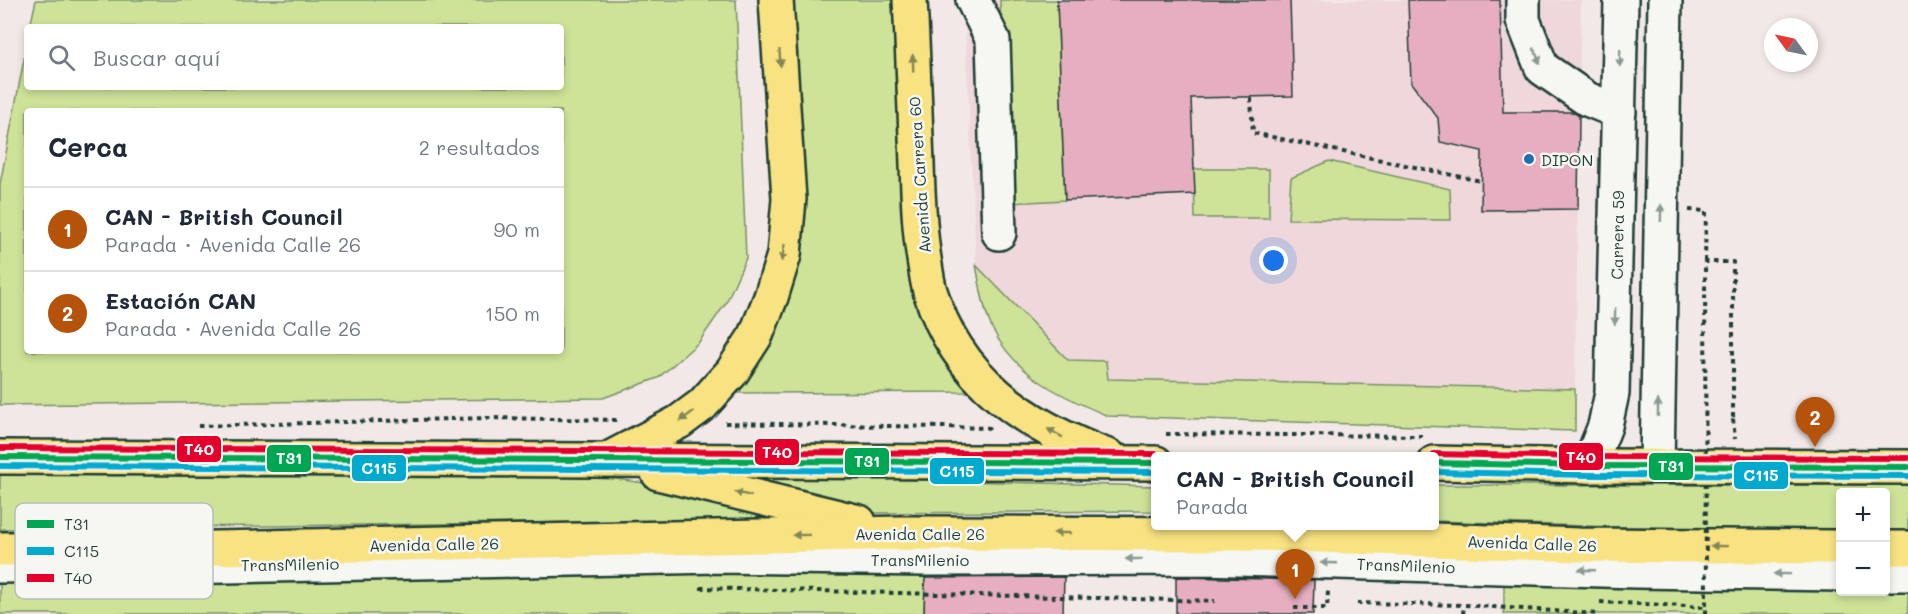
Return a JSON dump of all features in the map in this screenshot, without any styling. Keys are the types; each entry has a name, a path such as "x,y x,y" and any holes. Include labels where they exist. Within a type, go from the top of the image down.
{"main road":[{"path":"605,460 680,422 702,405 732,372 756,335 771,297 784,255 789,199 776,0"},
{"name":"Avenida Carrera 60","path":"910,0 919,226 929,289 943,327 956,349 990,390 1021,413 1075,444 1148,454"},
{"path":"1429,450 1589,466 1908,467"},
{"path":"0,457 605,460 1148,454"},
{"path":"605,460 902,533"},
{"name":"Avenida Calle 26","path":"213,548 902,533 1261,534 1579,545 1836,547"},
{"path":"1890,548 1908,548"},
{"name":"Avenida Calle 26","path":"0,549 15,549"}],"street":[{"path":"973,0 993,40 999,233"},
{"path":"1523,0 1523,20 1542,68 1587,99 1619,112"},
{"name":"Carrera 59","path":"1589,466 1605,426 1612,393 1621,0"},
{"path":"1657,466 1665,0"},
{"name":"TransMilenio","path":"213,567 718,556 925,559 1204,558 1636,571 1836,574"},
{"name":"TransMilenio","path":"0,566 15,566"},
{"path":"1890,574 1908,574"}],"path":[{"path":"1251,98 1253,133 1481,181"},
{"path":"1706,211 1706,614"},
{"path":"1705,262 1733,262 1733,419"},
{"path":"190,426 489,418 622,420"},
{"path":"680,422 1001,428"},
{"path":"1288,452 1429,450"},
{"path":"1328,614 1328,588 1336,588"},
{"path":"1357,603 1464,605 1598,614"},
{"path":"1464,605 1464,614"},
{"path":"1294,608 1328,608"}],"shaded area":[{"path":"964,0 1581,0 1575,389 1108,379 1106,361 1068,360 976,265"}],"green space":[{"path":"36,0 736,0 746,258 726,303 699,342 658,378 603,398 0,405 0,184 24,60 24,90 564,90 564,24 31,24"},
{"path":"789,0 896,0 904,218 977,392 733,393 774,327"},
{"path":"1000,0 1057,0 1065,200 1009,203"},
{"path":"1329,161 1450,189 1451,220 1288,219 1291,178"},
{"path":"1194,169 1269,169 1269,218 1195,218"},
{"path":"976,265 1068,360 1106,361 1108,379 1575,389 1575,431 1108,416 1057,392 1027,372 1014,359 1002,345 989,321"},
{"path":"0,474 249,477 481,474 616,479 700,491 779,520 213,527 213,503 15,503 15,529 0,529"},
{"path":"758,479 885,479 1151,486 1151,511 866,513"},
{"path":"1439,485 1908,485 1908,530 1890,530 1890,488 1836,488 1836,530 1616,527 1439,521"},
{"path":"926,568 924,614 0,614 0,580 15,580 15,599 213,599 213,577"},
{"path":"1504,581 1836,584 1836,596 1890,596 1890,584 1908,584 1908,614 1504,614"}],"building":[{"path":"1057,0 1290,0 1293,96 1191,98 1195,194 1065,200"},
{"path":"1408,0 1500,0 1503,112 1573,112 1579,116 1578,209 1481,210 1482,151 1440,142 1438,118 1411,83"},
{"path":"1064,577 1063,614 924,614 925,578"},
{"path":"1176,577 1314,580 1313,614 1176,614"}],"transit line":[{"name":"T40","path":"0,448 1151,454"},
{"name":"T40","path":"1439,454 1908,458"},
{"name":"T31","path":"0,457 1151,463"},
{"name":"T31","path":"1439,463 1908,467"},
{"name":"C115","path":"0,466 1151,472"},
{"name":"C115","path":"1439,472 1908,476"}],"place":[{"name":"DIPON","path":"1529,159"},
{"name":"Estación CAN","path":"1815,447"},
{"name":"CAN - British Council","path":"1295,599"}]}
